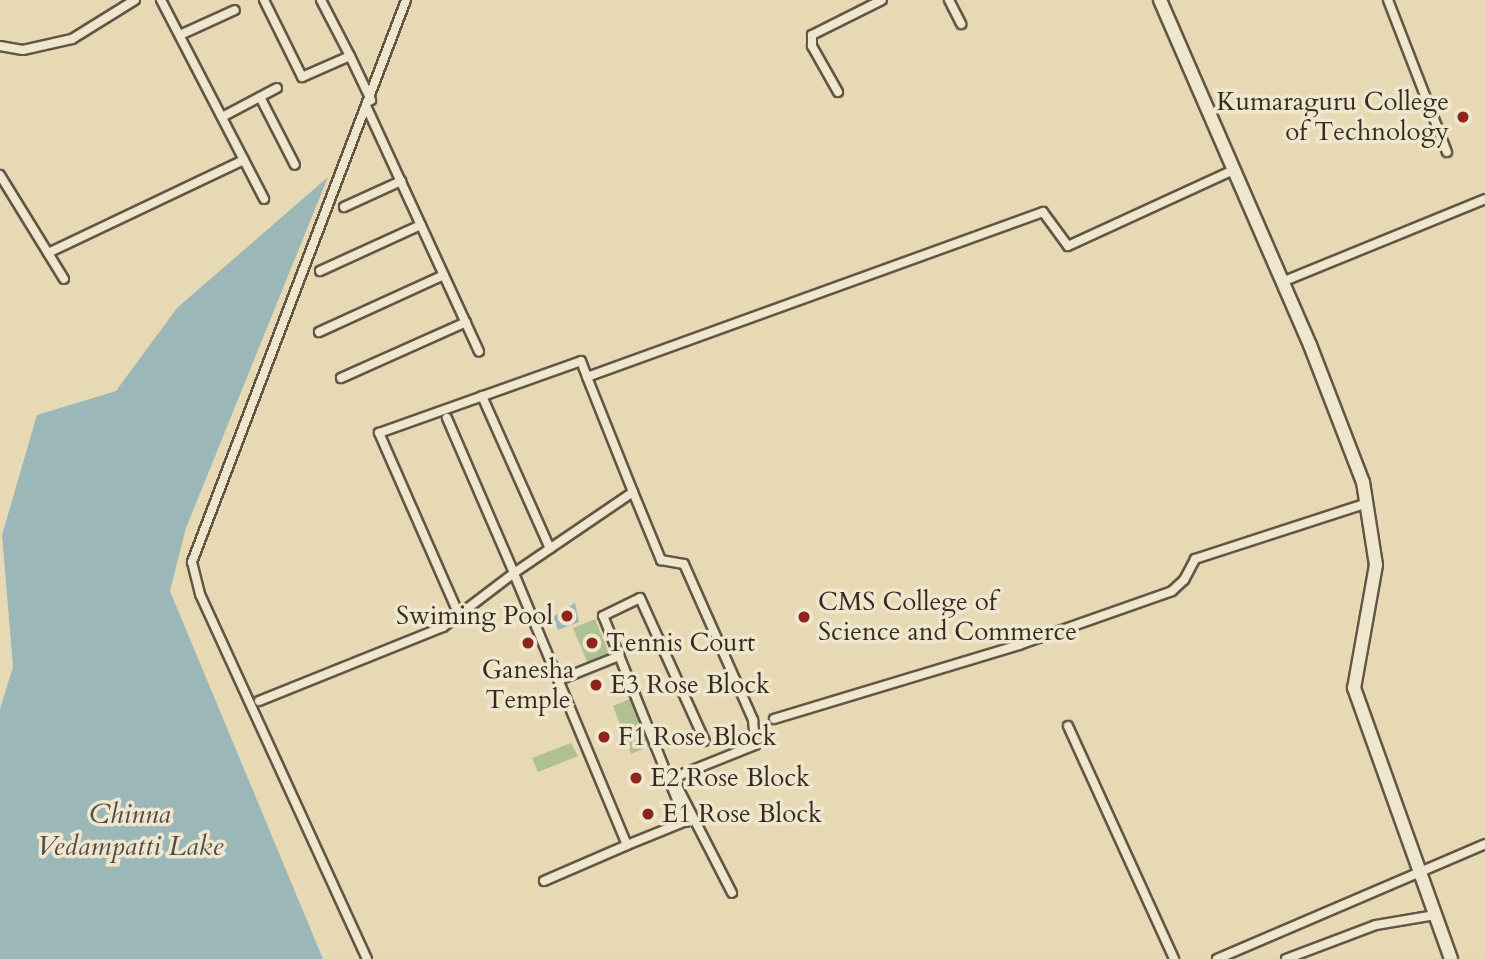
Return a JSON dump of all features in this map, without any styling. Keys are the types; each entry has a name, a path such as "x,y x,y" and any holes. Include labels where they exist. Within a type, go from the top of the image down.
{"main road":[{"path":"1160,0 1346,436 1367,503 1376,565 1354,688 1448,958"}],"street":[{"path":"0,46 23,50 72,38 135,0"},
{"path":"162,0 264,198"},
{"path":"264,0 302,77 350,56"},
{"path":"321,0 350,56 401,181 479,351"},
{"path":"367,959 200,594 192,562 369,104 406,0"},
{"path":"838,92 812,46 812,36 882,0"},
{"path":"949,0 961,24"},
{"path":"1388,0 1447,152"},
{"path":"180,35 235,10"},
{"path":"222,117 277,88"},
{"path":"260,97 295,165"},
{"path":"48,253 244,160"},
{"path":"587,377 1043,212 1068,246 1233,170"},
{"path":"0,175 64,279"},
{"path":"344,206 401,181"},
{"path":"1282,282 1485,199"},
{"path":"320,271 421,225"},
{"path":"319,332 444,275"},
{"path":"341,378 466,322"},
{"path":"459,615 379,433 581,361 661,561 684,564 754,720 755,746 673,778 690,820"},
{"path":"482,396 550,549"},
{"path":"447,418 627,845"},
{"path":"259,701 443,627 514,573 634,492"},
{"path":"774,719 1019,645 1172,591 1184,580 1195,559 1367,503"},
{"path":"705,741 640,598 603,616 690,820 732,893"},
{"path":"559,680 619,656"},
{"path":"1068,726 1174,959"},
{"path":"544,881 690,820"},
{"path":"1217,959 1485,844"},
{"path":"1286,959 1376,925 1435,915"}],"green space":[{"name":"Tennis Court","path":"595,619 611,658 589,666 573,628"},
{"path":"630,699 650,746 631,754 613,706"},
{"path":"571,743 578,756 538,772 532,758"}],"water":[{"name":"Chinna Vedampatti Lake","path":"328,177 186,528 170,591 323,959 0,959 0,709 13,667 2,535 37,415 116,391 177,308"},
{"name":"Swiming Pool","path":"575,603 579,622 558,630 553,617"}],"place":[{"name":"Kumaraguru College of Technology","path":"1463,117"},
{"name":"Swiming Pool","path":"567,616"},
{"name":"CMS College of Science and Commerce","path":"804,617"},
{"name":"Ganesha Temple","path":"528,643"},
{"name":"Tennis Court","path":"592,643"},
{"name":"E3 Rose Block","path":"596,685"},
{"name":"F1 Rose Block","path":"604,737"},
{"name":"E2 Rose Block","path":"636,778"},
{"name":"E1 Rose Block","path":"648,814"}]}
